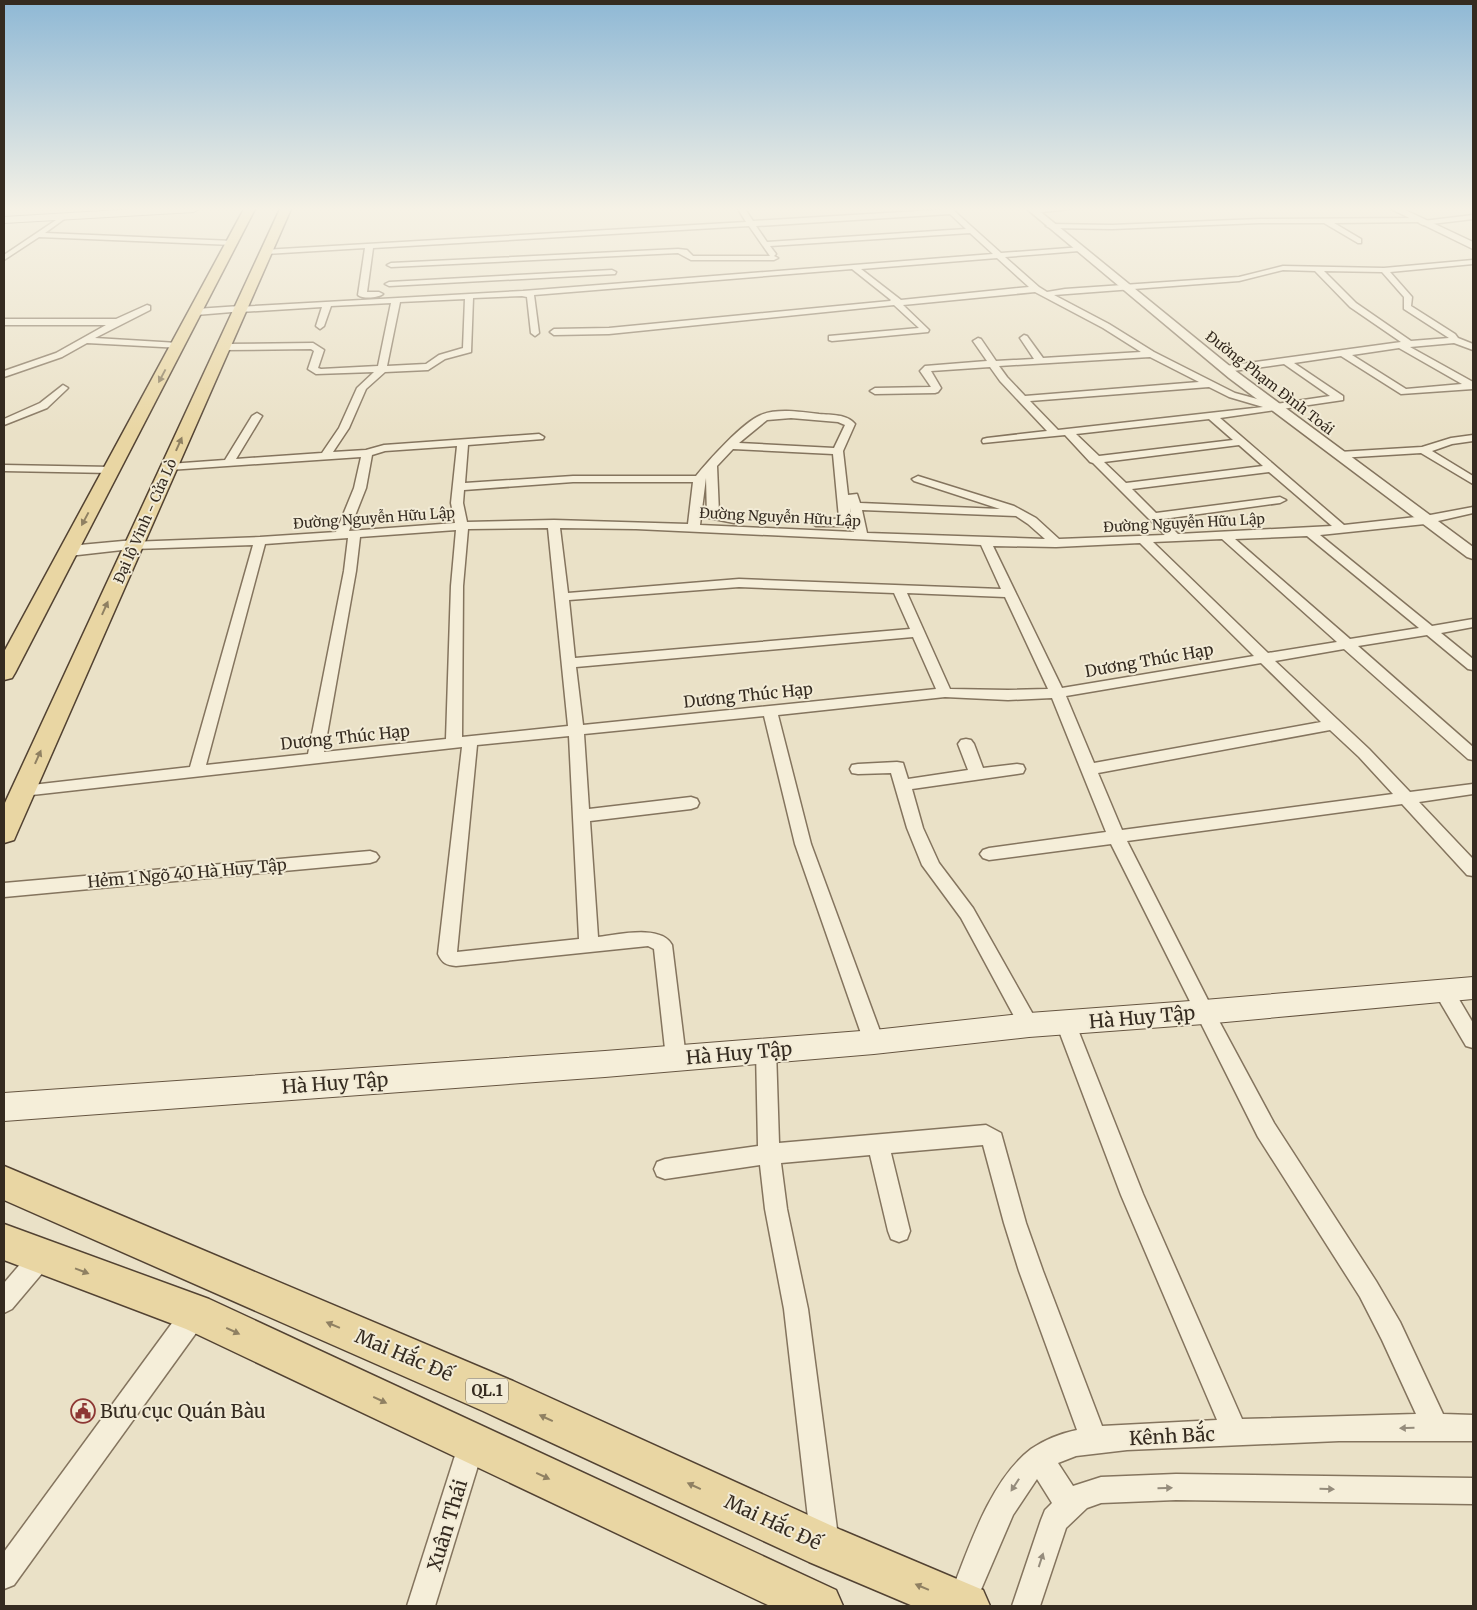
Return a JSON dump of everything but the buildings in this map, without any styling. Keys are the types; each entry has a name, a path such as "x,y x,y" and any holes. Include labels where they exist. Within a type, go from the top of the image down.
{"main road":[{"path":"4,673 211,284"},
{"name":"Đại lộ Vinh - Cửa Lò","path":"4,833 251,284"},
{"name":"Hà Huy Tập","path":"4,1107 874,1042 1029,1025 1204,1012 1473,988"},
{"name":"Mai Hắc Đế","path":"4,1183 498,1396 825,1546 964,1605"},
{"path":"4,1242 195,1313 820,1606"}],"street":[{"path":"361,299 363,284"},
{"path":"325,456 344,428 362,388 378,375 382,369 391,284"},
{"path":"391,295 425,284"},
{"path":"196,312 328,305 391,295 468,296 637,284"},
{"path":"832,338 925,330 919,322 875,284"},
{"path":"1031,284 1036,289 1099,322 1151,354 1232,394 1276,408"},
{"name":"Đường Phạm Đình Toái","path":"1122,284 1226,370 1473,554"},
{"path":"1047,294 1166,284"},
{"path":"1332,284 1353,305 1404,344 1473,386"},
{"path":"1397,284 1408,297 1407,307 1452,336 1455,340"},
{"path":"554,332 609,331 896,301 1036,289"},
{"path":"522,293 532,297 535,333"},
{"path":"224,347 314,346 319,350 313,369 316,372 428,367 442,357 468,350 468,296"},
{"path":"320,326 328,305"},
{"path":"4,374 49,359 147,308"},
{"path":"4,322 117,322"},
{"path":"1024,338 1040,361"},
{"path":"84,340 178,346"},
{"path":"1226,370 1404,344 1455,340 1473,347"},
{"path":"978,341 1003,379 1094,460 1175,538"},
{"path":"875,391 935,390 936,388 925,371 926,369 1151,354"},
{"path":"1343,354 1404,392 1473,386"},
{"path":"987,441 1212,416 1340,398 1287,362"},
{"path":"1024,399 1210,383"},
{"path":"4,422 46,406 63,388"},
{"path":"229,462 257,416"},
{"path":"694,528 699,479 711,464 760,419 775,416 848,421 850,424 838,451 846,518 839,523 714,517 712,515 711,464"},
{"path":"1212,416 1342,529"},
{"path":"169,467 367,453 384,448 539,437"},
{"path":"1339,455 1423,450 1451,441 1473,438"},
{"path":"1094,460 1241,442"},
{"path":"463,443 457,508 462,526 457,586 462,742 447,954 450,958 456,959 650,939 663,945 676,1058"},
{"path":"731,446 838,451"},
{"path":"1423,450 1473,481"},
{"path":"315,758 350,571 348,535 367,453"},
{"path":"849,467 861,535"},
{"path":"4,468 112,470"},
{"path":"1122,486 1272,468"},
{"path":"458,487 573,479 699,479"},
{"path":"918,479 1001,505 1020,513 1032,521 1056,543"},
{"path":"1154,517 1280,500"},
{"path":"855,506 1020,513"},
{"name":"Đường Nguyễn Hữu Lập","path":"134,545 260,541 462,526 554,524 694,528 985,542 1056,543 1310,532 1425,520 1473,510"},
{"path":"554,524 576,730 589,946"},
{"path":"1310,532 1473,666"},
{"path":"1225,536 1473,755"},
{"path":"1144,540 1364,753 1473,870"},
{"path":"196,772 260,541"},
{"path":"985,542 1057,693 1116,836 1204,1012 1262,1122 1382,1314 1435,1427"},
{"path":"69,551 134,545"},
{"path":"562,597 722,583 1010,593"},
{"path":"899,590 945,693"},
{"name":"Dương Thúc Hạp","path":"23,791 462,742 945,693 1008,696 1057,693 1473,623"},
{"path":"569,663 919,632"},
{"path":"770,711 803,844 874,1042"},
{"path":"1088,769 1333,725"},
{"path":"966,744 977,774"},
{"path":"858,769 897,767 912,820 931,864 940,880 967,913 1029,1025"},
{"path":"903,785 1017,769"},
{"path":"989,854 1473,789"},
{"path":"582,816 691,803"},
{"name":"Hẻm 1 Ngõ 40 Hà Huy Tập","path":"4,890 370,857"},
{"path":"1442,990 1473,1040"},
{"path":"1066,1023 1132,1195 1235,1433"},
{"path":"766,1050 769,1154 776,1210 796,1309 825,1546"},
{"path":"665,1169 769,1154 986,1135 993,1140 1015,1223 1031,1271 1094,1440"},
{"path":"878,1144 899,1231"},
{"path":"4,1301 42,1256"},
{"path":"4,1575 195,1313"},
{"name":"Kênh Bắc","path":"964,1605 1003,1506 1017,1482 1040,1459 1064,1446 1094,1440 1235,1433 1435,1427 1473,1428"},
{"name":"Xuân Thái","path":"421,1606 472,1443"},
{"path":"1040,1459 1069,1505"},
{"path":"1026,1606 1055,1520 1079,1497 1101,1490 1176,1487 1473,1491"}],"place":[{"name":"Bưu cục Quán Bàu","path":"83,1411"}]}
